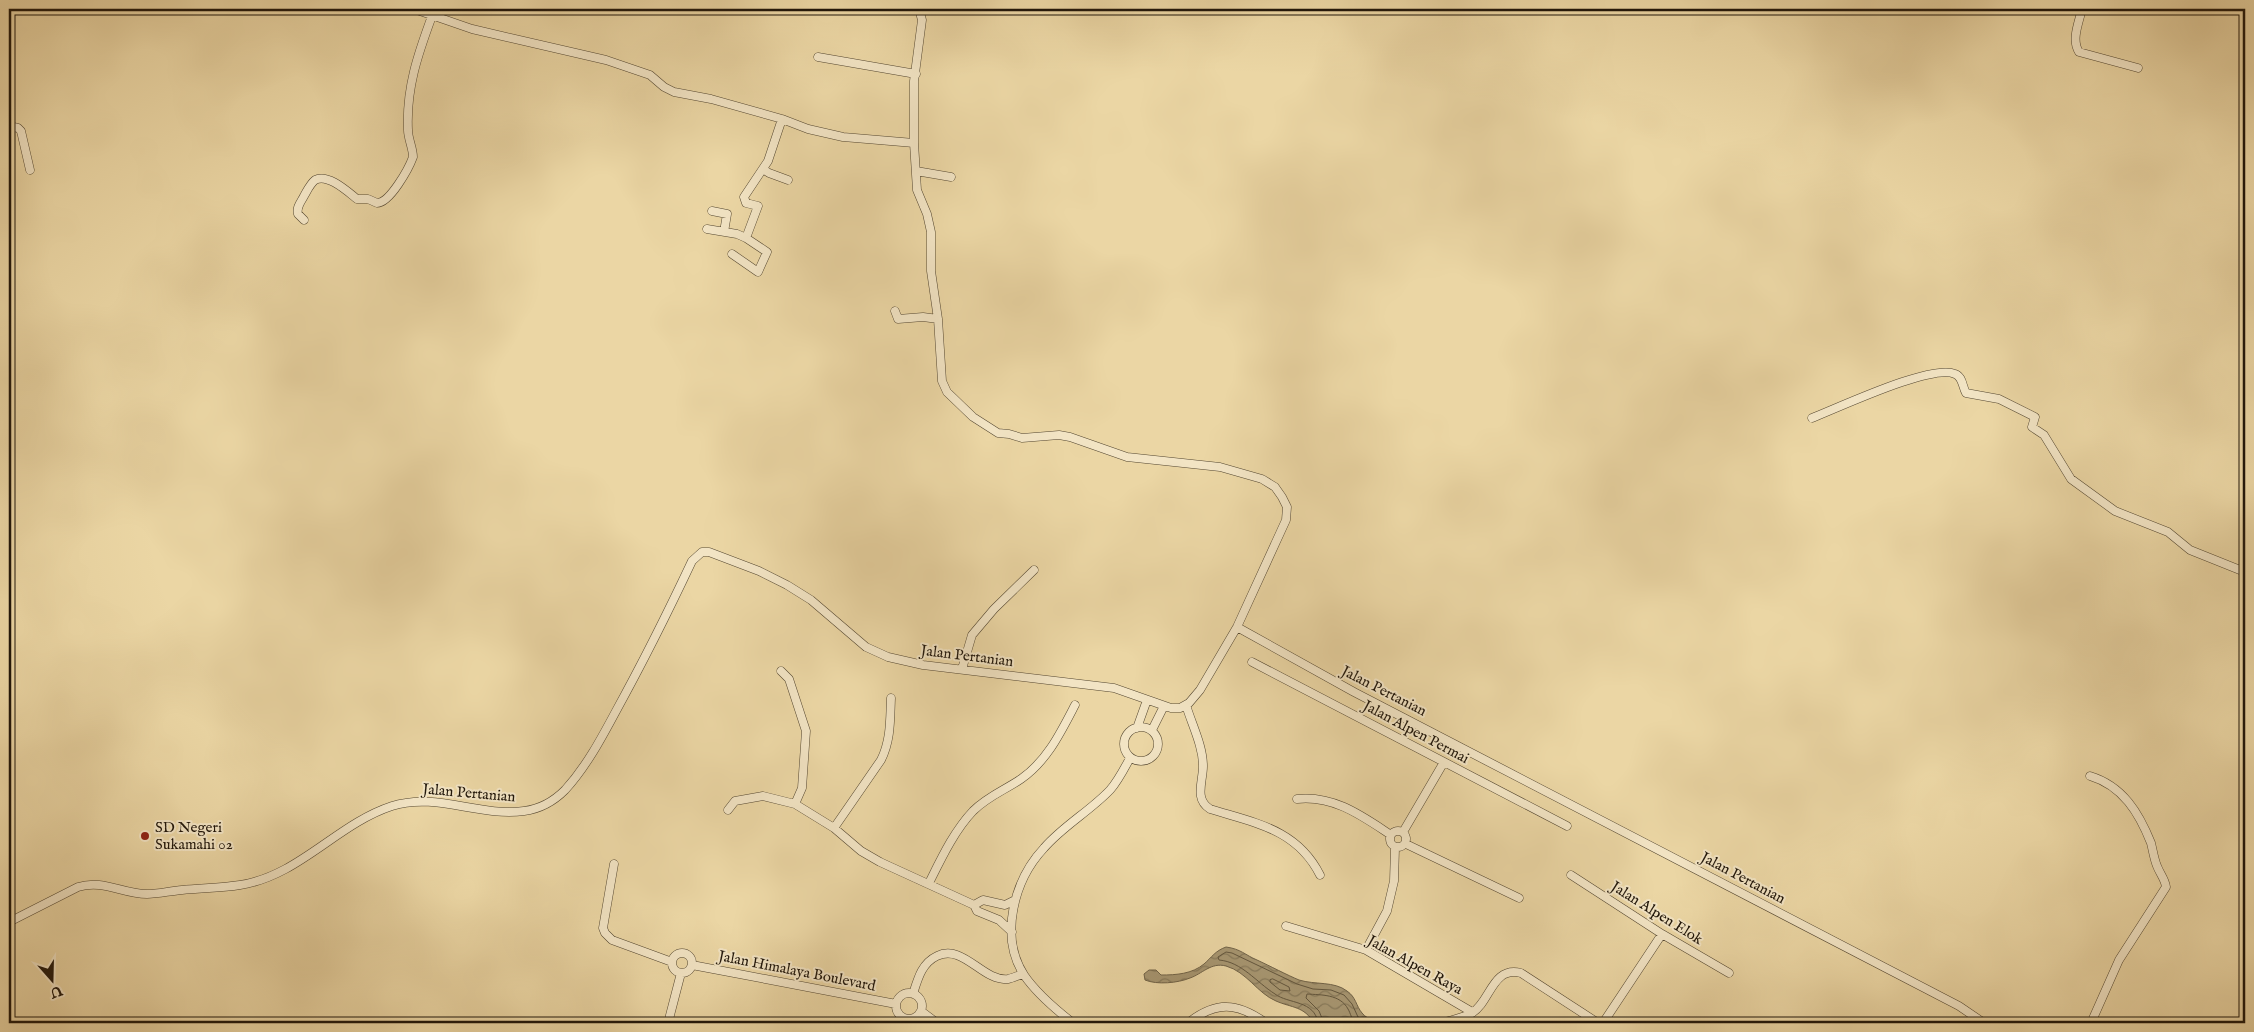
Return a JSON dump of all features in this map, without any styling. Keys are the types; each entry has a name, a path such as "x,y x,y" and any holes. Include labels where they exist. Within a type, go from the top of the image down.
{"street":[{"path":"414,9 472,30 606,60 650,76 674,92 711,99 782,119 808,129 836,136 914,143"},
{"path":"918,9 922,20 914,80 916,170 918,190 927,214 931,232 931,271 938,319 942,381 947,392 972,418 998,433 1022,438 1070,437 1127,457 1220,467 1262,478 1282,496 1287,507 1286,520 1237,627 1196,696 1186,706 1202,756 1203,766 1200,794 1202,803 1210,809 1271,828 1285,835 1307,854 1320,875"},
{"path":"2082,9 2075,38 2075,47 2079,52 2138,68"},
{"path":"304,220 297,211 310,185 315,180 322,178 341,187 357,199 368,198 378,203 386,200 396,186 413,157 408,130 414,67 432,16"},
{"path":"818,57 916,74"},
{"path":"746,238 758,206 746,203 744,198 768,161 782,119"},
{"path":"9,126 18,128 21,131 30,170"},
{"path":"763,169 788,180"},
{"path":"916,170 950,176"},
{"path":"712,211 727,214 724,232"},
{"path":"707,229 746,238 767,252 758,272 732,254"},
{"path":"895,311 898,319 923,317 938,319"},
{"path":"1812,418 1919,376 1941,371 1954,373 1960,377 1966,393 1999,399 2035,418 2032,427 2044,435 2071,479 2114,511 2168,532 2190,550 2245,572"},
{"name":"Jalan Pertanian","path":"9,922 78,887 89,884 98,884 148,894 237,885 259,880 290,867 373,814 402,803 420,801 490,810 521,811 533,810 549,803 565,789 596,748 633,680 692,561 702,552 709,552 723,557 787,585 812,600 857,640 878,654 916,663 1107,687 1164,706 1175,708 1186,706"},
{"path":"962,669 972,635 994,609 1034,570"},
{"name":"Jalan Pertanian","path":"1237,627 1354,692 1959,1006 1984,1023"},
{"name":"Jalan Alpen Permai","path":"1252,662 1567,826"},
{"path":"781,671 789,679 806,731 802,788 795,804"},
{"path":"834,828 881,760 886,749 890,736 891,698"},
{"path":"1137,728 1147,700"},
{"path":"929,883 943,856 972,813 990,796 1021,779 1036,766 1060,735 1075,705"},
{"path":"1152,730 1164,706"},
{"path":"1130,758 1125,750 1124,741 1129,732 1137,728 1152,730"},
{"path":"1130,758 1145,760 1156,752 1158,743 1152,730"},
{"path":"1073,1023 1044,999 1023,974 1013,947 1011,919 1015,900 1031,865 1042,850 1109,791 1130,758"},
{"path":"1403,832 1444,762"},
{"path":"2090,776 2115,788 2132,806 2151,844 2157,866 2164,878 2166,887 2119,960 2090,1023"},
{"path":"728,810 736,801 763,796 795,804 834,828 860,851 974,905 977,911 999,920 1012,932"},
{"path":"1297,799 1320,799 1336,804 1356,812 1391,835"},
{"path":"1366,950 1387,911 1394,881 1395,848 1390,841 1391,835 1396,831 1403,832 1407,837 1406,844 1400,848 1395,848"},
{"path":"1406,844 1519,898"},
{"path":"614,864 603,928 605,934 615,941 672,962"},
{"name":"Jalan Alpen Elok","path":"1571,875 1662,934 1729,973"},
{"path":"974,905 983,900 1005,905 1015,900"},
{"name":"Jalan Alpen Raya","path":"1286,926 1366,950 1472,1012"},
{"path":"1603,1023 1662,934"},
{"path":"913,994 921,970 931,959 943,953 957,955 1000,977 1008,979 1023,974"},
{"path":"684,954 690,958 692,966 688,972 680,973 674,969 672,962 676,955 684,954"},
{"name":"Jalan Himalaya Boulevard","path":"692,966 896,1004"},
{"path":"1442,1023 1472,1012 1499,977 1503,974 1515,972 1521,973 1598,1023"},
{"path":"668,1023 680,973"},
{"path":"921,1011 915,1017 903,1020 896,1004 900,996 908,993 913,994 920,999 921,1011 937,1023"},
{"path":"1188,1023 1210,1010 1228,1006 1248,1012 1266,1023"}],"water":[{"path":"1226,947 1239,951 1299,980 1330,984 1342,988 1352,996 1365,1016 1375,1021 1390,1023 1314,1023 1302,1010 1276,1001 1263,993 1240,973 1221,965 1211,967 1180,981 1161,983 1145,980 1144,974 1149,970 1156,970 1161,975 1178,974 1194,970 1204,964 1216,952"}],"place":[{"name":"SD Negeri Sukamahi 02","path":"145,836"}]}
